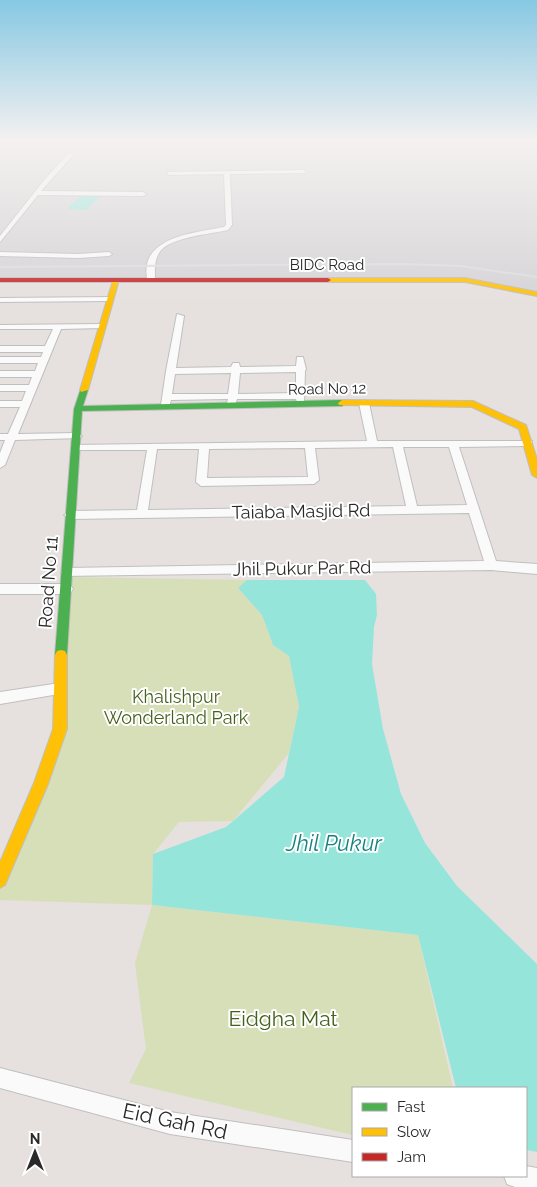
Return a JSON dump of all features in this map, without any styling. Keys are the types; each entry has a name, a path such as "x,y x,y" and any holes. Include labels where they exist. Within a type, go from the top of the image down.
{"street":[{"path":"0,240 36,194"},
{"path":"151,280 152,266 157,249 168,243 226,229 229,225 228,194"},
{"path":"0,254 78,256 109,254"},
{"name":"Road No 11","path":"0,880 41,784 60,729 60,689 78,409 116,280"},
{"name":"BIDC Road","path":"0,281 465,280 537,294"},
{"path":"0,300 110,299"},
{"path":"166,402 180,316"},
{"path":"0,465 58,326"},
{"path":"0,327 101,326"},
{"path":"0,349 49,349"},
{"path":"300,359 302,369 301,400"},
{"path":"0,360 44,360"},
{"path":"170,371 235,368 302,369"},
{"path":"232,401 235,368"},
{"path":"0,374 38,374"},
{"path":"0,388 32,388"},
{"name":"Road No 12","path":"78,409 166,402 301,400 364,404 479,405 523,427 536,471"},
{"path":"0,404 25,404"},
{"path":"364,404 372,445"},
{"path":"0,437 153,446 528,443"},
{"path":"397,444 412,510"},
{"path":"453,444 491,565"},
{"path":"204,446 202,482 314,480 310,445"},
{"path":"142,513 153,446"},
{"name":"Taiaba Masjid Rd","path":"70,515 473,509"},
{"name":"Jhil Pukur Par Rd","path":"67,573 491,565 537,569"},
{"path":"0,589 67,589"},
{"path":"0,698 60,689"},
{"name":"Eid Gah Rd","path":"0,1078 170,1123 352,1151"},
{"path":"522,1177 537,1179"}],"shaded area":[{"path":"0,194 537,194 537,292 463,279 0,280"}],"green space":[{"name":"Khalishpur Wonderland Park","path":"67,577 247,580 238,588 262,615 273,645 289,656 299,707 289,753 233,821 179,822 153,854 152,905 0,900 0,879 60,729"},
{"name":"Eidgha Mat","path":"152,905 418,935 453,1087 352,1087 352,1135 129,1083 146,1049 135,963"}],"water":[{"path":"81,196 101,196 86,210 68,208"},
{"name":"Jhil Pukur","path":"247,580 365,580 376,594 377,615 374,627 372,664 383,729 401,794 425,843 457,886 537,964 537,1152 527,1150 527,1087 456,1087 418,935 152,905 153,854 226,827 284,777 299,707 289,656 273,645 262,615 238,588"}],"railway":[{"path":"0,267 403,264 460,266 537,277"}],"traffic: fast":[{"path":"61,655 78,409 84,390"},
{"path":"78,409 342,403"}],"traffic: slow":[{"path":"84,390 116,280"},
{"path":"328,280 465,280 537,294"},
{"path":"342,403 473,404 523,427 537,475"},
{"path":"0,880 41,784 60,729 61,655"}],"traffic: jam":[{"path":"0,280 328,280"}]}
